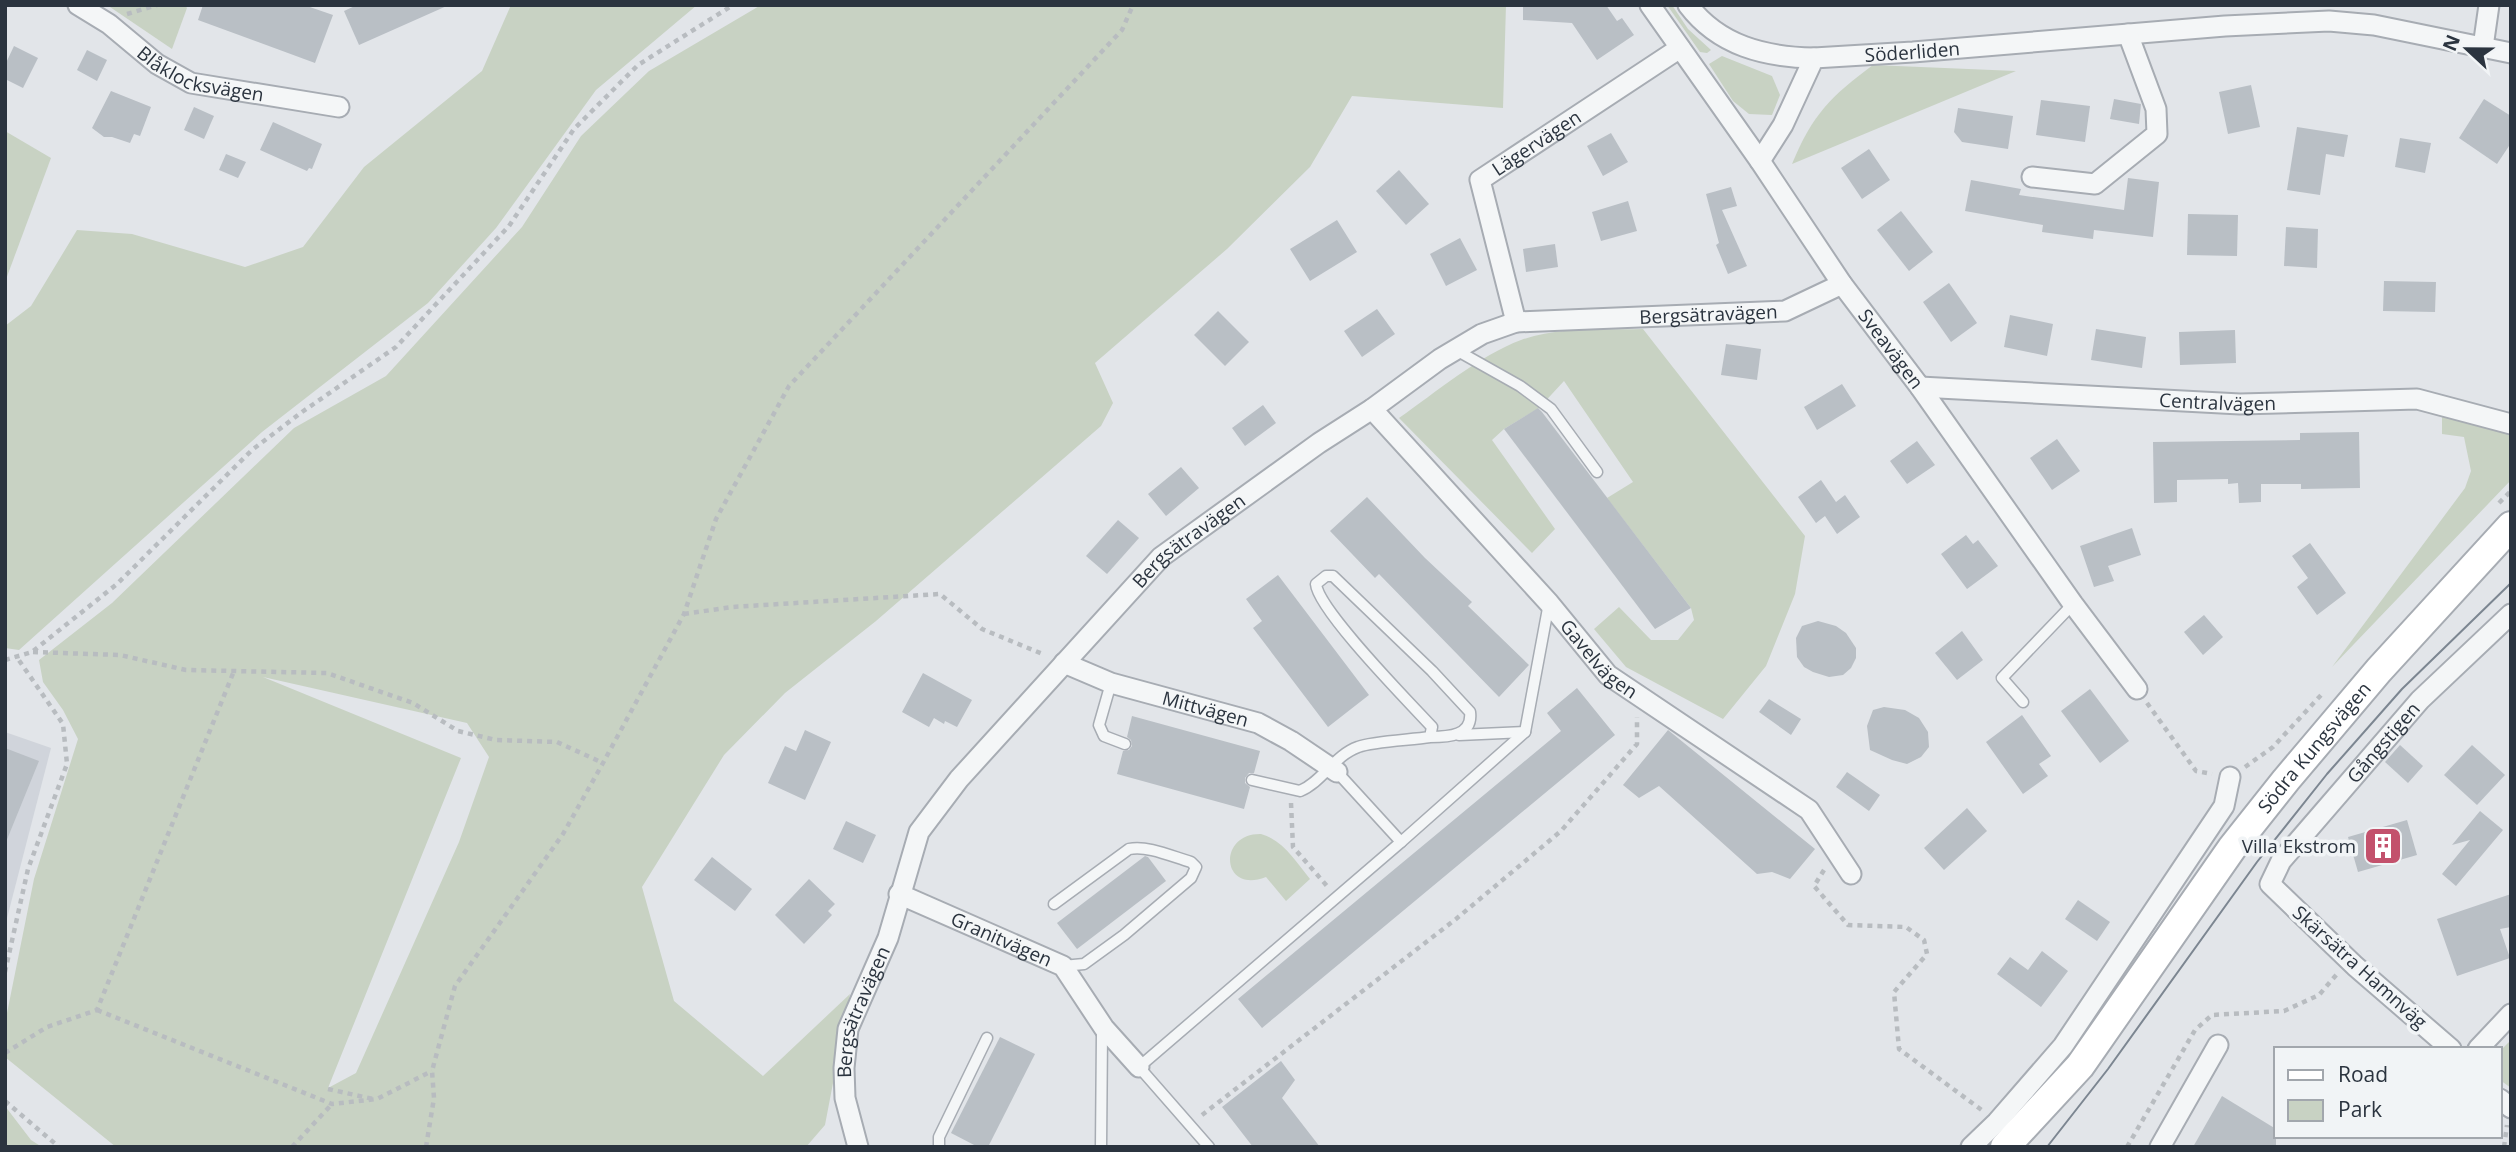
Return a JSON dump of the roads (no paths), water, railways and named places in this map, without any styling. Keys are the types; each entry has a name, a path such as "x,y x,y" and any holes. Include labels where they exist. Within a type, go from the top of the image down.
{"main road":[{"name":"Södra Kungsvägen","path":"2001,1134 2080,1066 2232,848 2286,780 2379,670 2511,526"}],"street":[{"name":"Blåklocksvägen","path":"78,5 108,24 158,64 191,83 339,107"},
{"name":"Sveavägen","path":"1650,5 1760,161 1842,285 1920,387 2073,604 2137,689"},
{"name":"Söderliden","path":"1688,5 1699,20 1738,45 1784,57 1814,58 2224,26 2329,21 2374,25 2511,53"},
{"path":"2483,47 2490,5"},
{"path":"2032,177 2095,184 2157,134 2156,109 2128,34"},
{"name":"Lägervägen","path":"1516,321 1480,180 1680,48"},
{"path":"1760,161 1783,125 1814,58"},
{"name":"Bergsätravägen","path":"858,1147 845,1098 844,1068 848,1029 888,938 919,832 959,779 1161,557 1319,443 1482,334 1516,321 1785,311 1842,285"},
{"name":"Centralvägen","path":"1920,387 2240,404 2417,399 2511,424"},
{"name":"Gavelvägen","path":"1372,409 1549,603 1608,675 1809,810 1851,874"},
{"name":"Gångstigen","path":"2270,884 2281,861 2420,700 2511,614"},
{"name":"Mittvägen","path":"1064,663 1111,682 1258,723 1334,769"},
{"name":"Södra Kungsvägen","path":"1971,1147 2001,1134 2063,1046 2224,806 2230,777"},
{"name":"Skärsätra Hamnväg","path":"2270,884 2349,960 2449,1047"},
{"name":"Granitvägen","path":"899,894 1063,966 1104,1028 1139,1067"},
{"path":"2480,1047 2511,1014"},
{"path":"2160,1147 2218,1045"}],"lane":[{"path":"1456,349 1520,386 1551,409 1597,472"},
{"path":"1430,737 1432,726 1353,640 1325,604 1317,591 1316,584 1321,578 1333,576 1462,702 1470,712 1471,720 1466,729 1458,735"},
{"path":"1209,1147 1139,1067 1337,898 1525,732 1549,603"},
{"path":"2023,702 2002,678 2073,604"},
{"path":"1111,682 1099,726 1104,736 1125,744"},
{"path":"1252,780 1300,791 1334,769 1357,747 1430,737 1525,732"},
{"path":"1334,769 1401,842"},
{"path":"1054,904 1129,849 1146,850 1191,862 1196,867 1191,878 1124,935 1084,964 1063,966"},
{"path":"1101,1147 1104,1028"},
{"path":"939,1147 939,1136 987,1038"}],"tram line":[{"path":"2047,1147 2108,1069 2257,862 2327,774 2402,689 2511,583"}],"place":[{"name":"Villa Ekstrom","path":"2383,846"}]}
